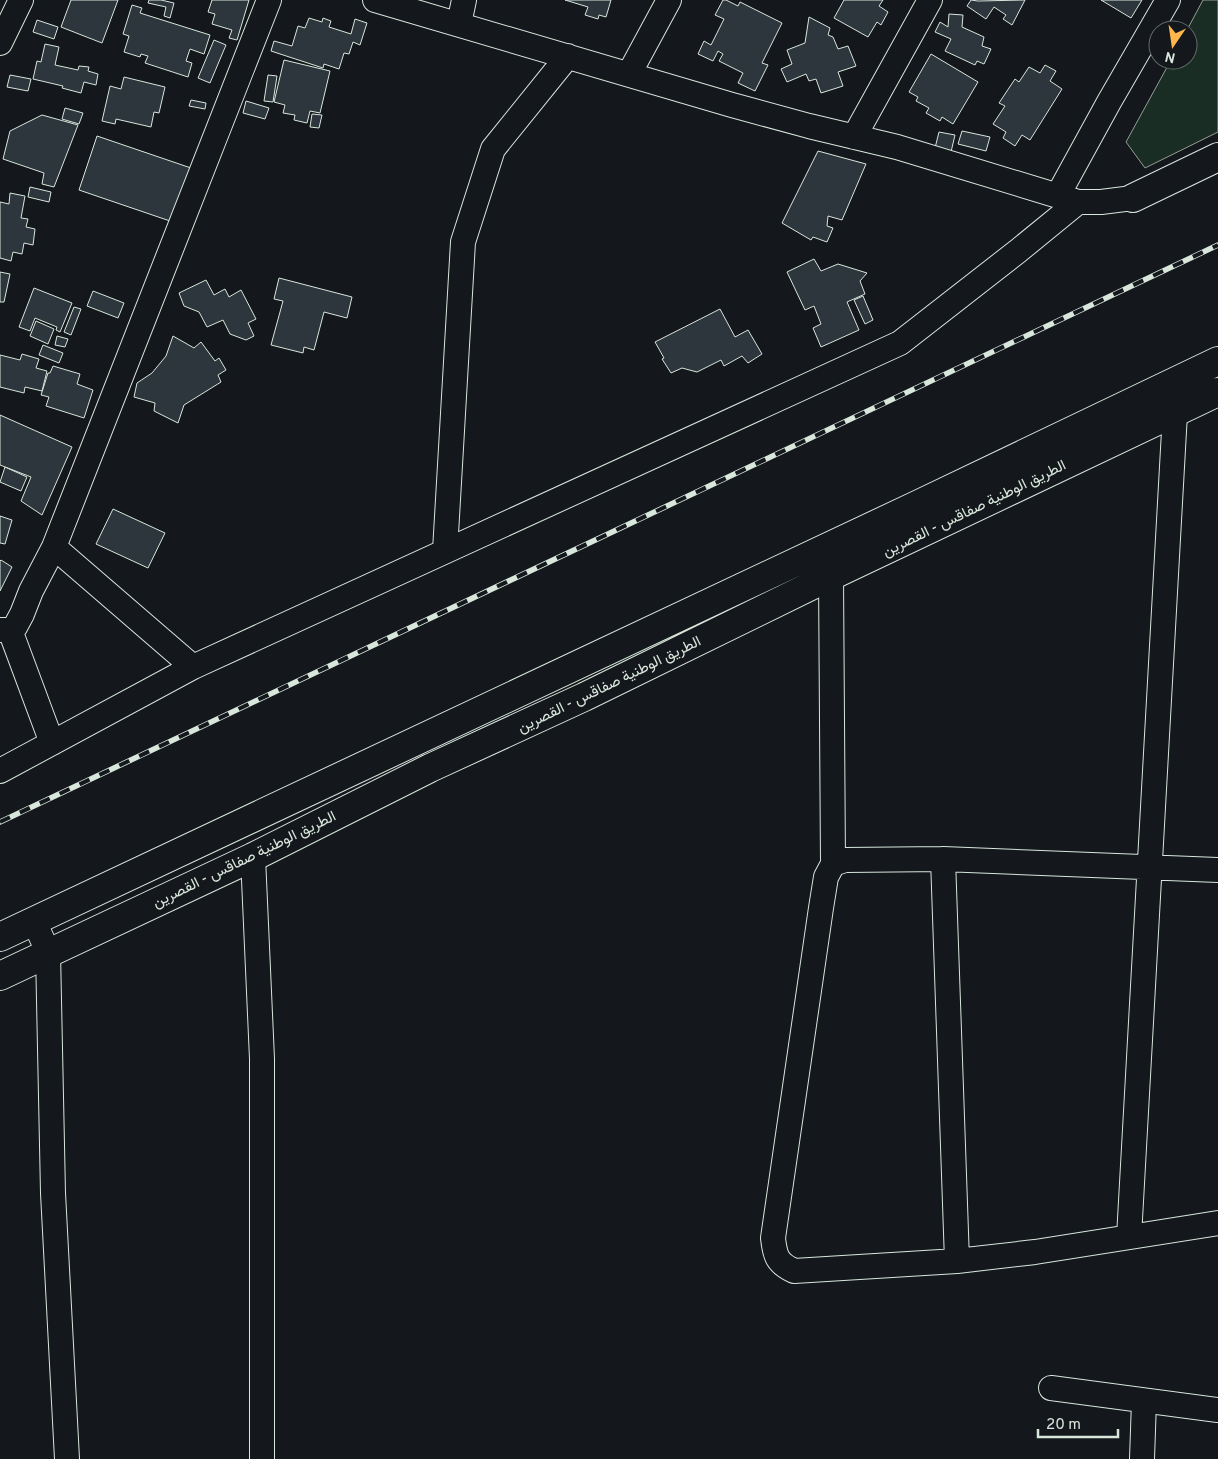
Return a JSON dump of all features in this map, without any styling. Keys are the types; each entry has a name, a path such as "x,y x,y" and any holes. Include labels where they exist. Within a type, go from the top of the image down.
{"main road":[{"path":"1132,198 1218,157"},
{"name":"الطريق الوطنية صفاقس - القصرين","path":"0,936 1218,361"},
{"name":"الطريق الوطنية صفاقس - القصرين","path":"0,976 253,857 430,768 537,720 831,576 1218,392"},
{"path":"1072,431 1081,457"},
{"path":"522,690 537,720"}],"street":[{"path":"0,43 21,0"},
{"path":"52,743 5,630 15,627 31,590 54,546 269,0"},
{"path":"374,0 742,108 898,147 1068,198 1101,202 1132,198"},
{"path":"459,24 464,0"},
{"path":"628,74 669,0"},
{"path":"854,137 930,0"},
{"path":"0,771 193,667 900,342 1018,251 1068,198 1109,102 1168,0"},
{"path":"445,551 463,242 493,149 568,56"},
{"path":"1129,1237 1175,413"},
{"path":"54,546 193,667"},
{"path":"831,576 833,864 826,877 821,908 773,1238 774,1249 780,1263 794,1271 957,1261 1035,1252 1218,1224"},
{"path":"253,857 262,1059 262,1459"},
{"path":"943,859 957,1261"},
{"path":"833,864 845,860 943,859 1218,870"},
{"path":"34,921 48,952 53,1193 67,1459"},
{"path":"1051,1388 1218,1410"},
{"path":"1142,1459 1144,1401"}],"green space":[{"path":"1203,0 1218,0 1218,132 1145,168 1126,142 1166,70 1198,70 1198,20 1192,20"}],"building":[{"path":"71,0 118,0 102,43 61,27"},
{"path":"149,0 174,3 170,18 164,16 166,7 148,3"},
{"path":"212,0 249,0 237,40 229,38 232,30 212,24 215,14 208,12"},
{"path":"565,0 611,0 606,17 599,15 598,19 585,15 588,7"},
{"path":"723,0 738,6 740,2 782,23 762,63 768,65 755,91 738,83 743,73 719,61 723,54 718,51 713,61 698,54 704,41 711,45 724,19 715,15"},
{"path":"844,0 883,0 879,6 888,12 881,25 877,22 868,37 834,18"},
{"path":"971,0 1025,0 1012,25 1003,19 1006,15 994,7 986,19 967,6"},
{"path":"1101,0 1142,0 1131,18"},
{"path":"132,5 142,8 140,13 210,35 204,54 190,49 186,61 192,63 188,77 145,63 148,56 141,54 140,57 124,52 129,36 123,34"},
{"path":"949,14 963,15 962,27 984,37 982,46 991,49 984,64 977,61 975,65 945,51 951,39 935,32 940,22 948,27"},
{"path":"809,17 830,28 828,35 833,37 838,49 848,46 856,66 838,72 843,86 821,93 816,79 809,81 806,74 787,82 781,69 792,64 787,50 805,43"},
{"path":"309,18 322,22 323,18 331,21 329,27 351,34 355,19 367,23 360,45 353,42 349,54 344,53 339,69 324,64 323,68 271,51 274,41 292,46 298,26 305,28"},
{"path":"37,20 58,27 54,39 33,32"},
{"path":"214,40 226,45 210,83 198,78"},
{"path":"45,44 59,47 55,65 78,70 79,66 89,67 88,71 98,74 96,85 84,82 81,93 62,88 63,86 33,79 37,61 41,62"},
{"path":"931,54 978,82 953,124 942,117 940,121 926,113 929,108 916,101 918,97 909,92"},
{"path":"284,60 330,71 320,113 310,111 307,123 294,120 295,115 283,113 285,105 274,102"},
{"path":"1045,65 1056,71 1050,81 1062,89 1030,140 1022,135 1015,146 1003,138 1006,132 993,124 1005,106 999,103 1015,79 1019,82 1029,67 1040,73"},
{"path":"10,75 31,79 28,91 7,87"},
{"path":"268,75 277,76 273,102 264,101"},
{"path":"124,77 165,87 159,113 154,112 151,127 116,119 115,124 102,121 110,86 121,89"},
{"path":"191,100 206,103 205,109 189,106"},
{"path":"246,101 269,108 265,119 243,113"},
{"path":"65,108 83,113 79,124 62,119"},
{"path":"312,114 322,115 319,128 310,127"},
{"path":"42,115 78,125 54,187 42,184 44,173 3,159 10,131"},
{"path":"962,131 990,137 986,151 958,144"},
{"path":"939,132 955,135 951,152 935,148"},
{"path":"97,136 191,168 173,222 79,190"},
{"path":"818,151 866,164 842,220 828,216 827,226 833,228 827,242 813,237 811,240 782,223"},
{"path":"30,187 51,192 49,202 28,197"},
{"path":"10,193 25,196 21,218 28,219 26,227 35,229 33,245 24,243 22,254 13,252 11,261 0,258 0,202 9,204"},
{"path":"814,259 821,271 838,264 867,273 860,281 865,294 847,302 859,330 821,347 813,328 821,324 814,306 805,310 787,272"},
{"path":"0,272 10,274 4,302 0,302"},
{"path":"279,278 352,297 347,318 324,312 314,350 304,347 303,353 271,345 283,301 274,299"},
{"path":"206,280 214,295 225,289 229,297 241,290 256,319 248,323 254,336 246,340 230,334 223,320 207,327 199,312 184,306 179,293"},
{"path":"34,288 72,303 60,332 56,330 57,327 35,318 30,331 19,327"},
{"path":"93,291 124,303 118,318 87,306"},
{"path":"863,296 873,320 865,324 854,300"},
{"path":"74,307 81,309 71,335 64,332"},
{"path":"720,309 735,337 748,330 762,354 748,363 742,356 724,366 721,360 697,372 682,368 671,373 662,359 664,358 655,342"},
{"path":"36,321 54,329 48,344 30,336"},
{"path":"57,336 68,339 65,347 55,345"},
{"path":"173,336 194,348 201,342 215,361 219,358 226,370 218,375 221,382 184,405 178,423 154,411 155,403 134,397 137,383 152,373 166,356"},
{"path":"43,345 63,353 59,363 39,355"},
{"path":"22,354 39,359 36,368 47,371 42,391 25,387 24,393 0,387 0,355 20,360"},
{"path":"53,366 80,374 77,384 93,390 84,418 46,406 49,397 41,395 48,373 50,373"},
{"path":"0,415 72,447 42,515 21,501 31,477 0,465"},
{"path":"5,467 27,477 21,491 0,482"},
{"path":"113,509 165,533 148,568 96,544"},
{"path":"0,516 12,520 5,544 0,543"},
{"path":"0,561 12,567 0,591"}],"railway":[{"path":"0,822 1218,245"}]}
